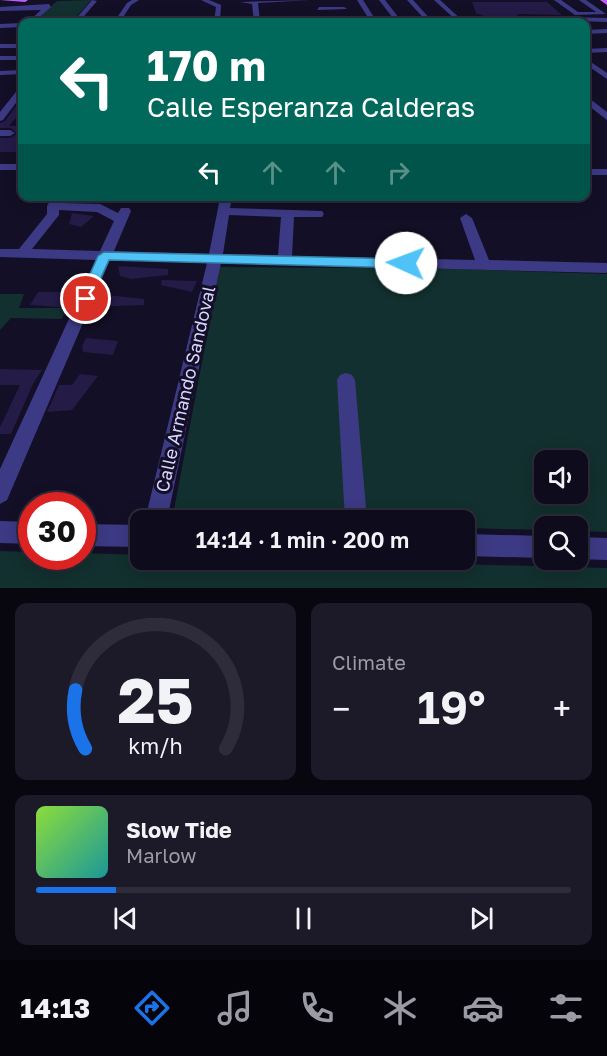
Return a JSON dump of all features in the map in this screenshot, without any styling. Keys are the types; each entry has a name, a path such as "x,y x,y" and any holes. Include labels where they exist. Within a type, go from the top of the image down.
{"main road":[{"path":"0,0 26,1"},
{"path":"603,0 607,3"}],"street":[{"path":"243,2 308,0"},
{"path":"340,0 349,18"},
{"path":"360,0 373,18"},
{"path":"368,0 373,18"},
{"path":"382,0 396,18"},
{"path":"410,0 426,18"},
{"path":"437,0 457,18"},
{"path":"556,0 579,15 603,15 582,0"},
{"path":"20,9 26,1"},
{"path":"79,18 94,1"},
{"path":"119,18 130,1"},
{"path":"208,1 219,6 218,18"},
{"path":"36,18 53,2"},
{"path":"255,2 256,18"},
{"path":"566,7 594,7 607,10"},
{"path":"0,9 47,8"},
{"path":"312,10 344,9"},
{"path":"0,17 38,16"},
{"path":"590,20 607,20"},
{"path":"0,26 18,25"},
{"path":"590,30 607,30"},
{"path":"0,46 18,46"},
{"path":"590,52 607,51"},
{"path":"0,58 18,58"},
{"path":"590,64 607,77"},
{"path":"0,73 18,72"},
{"path":"0,118 18,95"},
{"path":"590,102 607,117"},
{"path":"0,161 18,161"},
{"path":"0,167 18,168"},
{"path":"590,172 607,172"},
{"path":"590,178 607,178"},
{"path":"0,494 123,216 100,208 56,201 52,215 40,227 23,254"},
{"name":"Calle Armando Sandoval","path":"158,510 215,258 224,207 288,212"},
{"path":"285,260 288,212 318,214"},
{"path":"466,218 484,266"},
{"path":"1,255 607,268"},
{"path":"346,380 355,510"},
{"path":"0,532 18,533"},
{"path":"96,535 130,536"},
{"path":"475,545 534,548"},
{"path":"588,548 607,549"}],"green space":[{"path":"91,0 75,18 38,18 57,1"},
{"path":"220,267 458,269 607,274 607,532 588,531 588,516 534,516 534,530 475,528 475,510 174,510"},
{"path":"0,294 24,294 19,308 67,308 62,319 11,318 0,330"},
{"path":"0,551 18,552 18,570 96,570 96,553 130,555 130,570 475,570 475,564 534,566 534,570 607,568 607,588 0,588"}],"building":[{"path":"472,2 547,2 562,15 484,16 476,13"},
{"path":"18,103 18,116 9,126 18,126 18,152 0,152 0,138 10,138 17,134 11,128 0,128 0,123 5,121"},
{"path":"72,213 94,216 81,227 69,224"},
{"path":"118,266 168,269 168,275 131,279 120,276"},
{"path":"162,280 197,281 192,292 161,285"},
{"path":"38,292 70,292 66,298 75,299 72,308 30,305"},
{"path":"98,294 144,299 144,305 92,307"},
{"path":"86,338 118,341 113,355 83,352 82,346"},
{"path":"0,369 42,370 33,384 11,434 0,434 0,427 20,385 0,385"},
{"path":"80,374 98,376 72,410 47,412 59,385 72,385"}],"route":[{"path":"86,299 104,256 406,263"}]}
